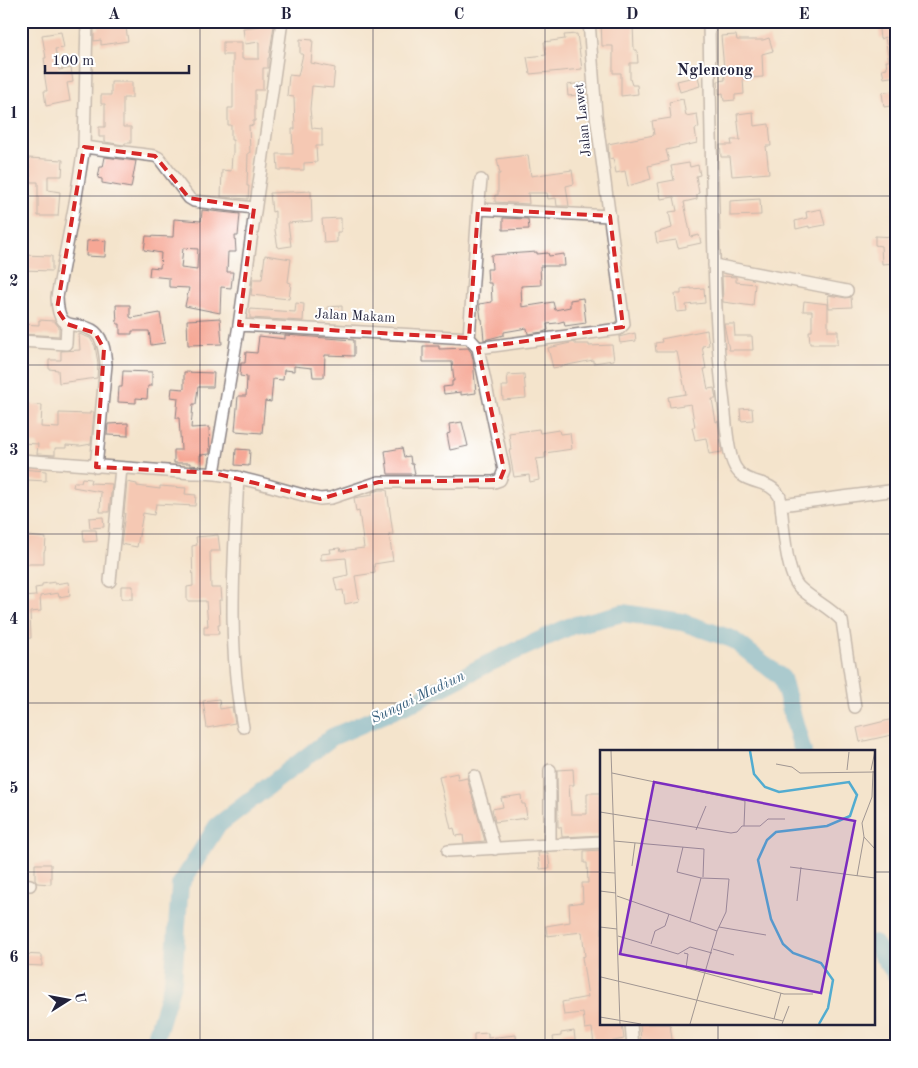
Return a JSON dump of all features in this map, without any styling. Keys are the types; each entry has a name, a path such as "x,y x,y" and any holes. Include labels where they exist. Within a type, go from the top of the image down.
{"street":[{"path":"87,21 84,147 57,297 57,308 61,317 68,324 96,333 104,349 106,365 96,467"},
{"path":"214,473 239,325 254,208 282,21"},
{"name":"Jalan Lawet","path":"478,348 619,329 623,327 625,322 596,114 589,21"},
{"path":"709,21 714,265 718,356 729,445 734,465 741,476 767,484 775,489 780,497 789,563 794,579 799,587 836,614 842,621 855,707"},
{"path":"84,147 155,156 159,158 189,198 194,201 254,208"},
{"path":"21,460 96,467 214,473 238,477 320,499 331,498 379,482 494,482 500,480 504,470 478,348 469,338 481,180"},
{"path":"478,209 610,216"},
{"path":"714,265 847,291"},
{"path":"21,341 66,344 68,324"},
{"name":"Jalan Makam","path":"239,325 469,338"},
{"path":"110,581 121,468"},
{"path":"238,477 232,598 238,702 243,727"},
{"path":"781,505 897,490"},
{"path":"550,770 550,845"},
{"path":"474,776 495,849"},
{"path":"448,852 600,842"},
{"path":"631,1026 633,1047"}],"highlighted area":[{"path":"84,147 155,156 189,198 254,208 239,325 469,338 478,209 610,216 623,327 478,348 504,470 500,480 379,482 320,499 214,473 96,467 104,349 95,333 67,324 57,309"}],"building":[{"path":"111,21 125,21 128,41 101,45 101,40 94,41 94,29 111,24"},
{"path":"259,21 274,21 274,25 268,68 263,68 263,90 255,90 255,121 253,121 253,126 249,125 248,199 221,197 222,170 231,171 233,155 231,125 228,125 228,108 233,108 233,55 223,55 223,42 242,42 242,59 259,59 259,42 245,44 243,28 260,26"},
{"path":"601,21 626,21 626,25 633,24 634,50 637,50 638,63 630,63 630,79 632,85 637,85 638,94 621,96 621,73 613,73 613,46 602,46"},
{"path":"878,21 897,21 897,76 884,78 882,69 887,68 886,61 889,61 885,37 880,39"},
{"path":"61,32 64,48 55,49 59,70 71,68 73,82 67,83 70,101 46,106 44,91 47,91 44,58 46,58 42,35"},
{"path":"577,34 582,69 530,74 527,57 546,55 544,42 565,39 564,35"},
{"path":"736,35 737,40 763,40 769,38 773,51 762,54 763,77 743,78 744,94 735,95 735,100 724,101 723,93 719,94 718,81 725,80 721,36"},
{"path":"300,39 313,40 311,63 335,68 333,88 312,86 310,109 312,128 322,129 322,146 316,146 317,162 304,163 304,170 278,170 277,154 293,154 292,129 295,129 294,97 287,96 289,75 298,76 303,54 300,54"},
{"path":"698,76 700,86 680,92 677,81"},
{"path":"111,82 132,82 132,98 123,98 123,127 131,127 131,143 125,143 124,145 105,142 105,137 99,137 99,127 105,127 105,104 101,104 101,95 111,95"},
{"path":"586,83 587,94 568,96 567,85"},
{"path":"897,90 897,105 884,107 882,93"},
{"path":"683,99 686,116 697,114 699,128 695,129 697,143 666,150 669,161 648,166 651,179 628,186 625,171 616,173 613,158 609,159 608,144 654,135 652,121 671,118 669,102"},
{"path":"753,112 754,126 769,124 771,146 766,146 769,173 732,176 730,157 721,157 720,145 732,145 731,140 740,140 737,114"},
{"path":"528,155 531,176 572,170 574,184 566,186 569,206 557,206 556,198 548,199 547,193 528,193 529,204 495,202 495,195 498,195 498,174 500,174 497,159"},
{"path":"105,157 136,161 131,188 102,183 102,179 98,178 100,167 103,167"},
{"path":"28,158 63,160 62,176 48,176 48,190 60,192 58,216 38,216 38,182 31,182"},
{"path":"689,163 690,167 698,165 700,175 696,176 699,193 697,194 697,199 684,202 691,237 699,235 701,243 678,248 676,240 657,243 655,233 672,228 669,212 677,211 674,197 661,199 658,183 674,180 671,166"},
{"path":"311,191 312,221 288,223 291,246 278,248 275,230 275,211 272,212 270,193"},
{"path":"760,199 761,215 730,216 730,201"},
{"path":"821,209 825,225 796,229 795,221 807,218 806,212"},
{"path":"202,210 240,214 238,236 235,236 236,252 228,252 227,272 233,272 231,288 221,287 220,313 185,306 189,288 169,287 169,278 149,276 150,267 160,268 161,253 144,250 146,236 173,237 174,219 201,221","holes":["183,248 198,249 197,270 181,268"]},
{"path":"341,218 341,232 337,232 337,242 324,243 322,219"},
{"path":"503,218 528,219 529,229 503,230"},
{"path":"875,236 897,237 897,263 882,264 881,246 875,245"},
{"path":"87,241 106,241 105,257 86,256"},
{"path":"537,252 537,254 548,253 549,256 564,254 565,266 540,266 541,285 521,286 522,307 553,302 555,310 570,307 570,300 583,298 586,323 565,326 564,321 547,324 548,330 543,332 528,334 527,328 504,332 504,335 484,340 479,304 492,302 491,283 488,283 487,269 492,269 491,255"},
{"path":"22,255 52,256 52,271 22,270"},
{"path":"265,255 291,259 288,282 291,283 289,299 251,295 253,279 262,279"},
{"path":"722,276 736,277 736,282 755,284 753,306 723,302"},
{"path":"704,288 705,303 686,305 687,311 677,312 675,294 681,294 681,289"},
{"path":"828,295 851,297 852,307 829,308"},
{"path":"804,301 828,304 828,331 838,331 838,344 810,344 809,331 812,331 812,311 803,311"},
{"path":"296,303 304,304 303,321 250,318 250,309 295,312"},
{"path":"116,305 130,305 130,317 132,318 160,313 165,343 151,345 149,331 132,331 132,334 120,334 120,324 117,324"},
{"path":"342,306 342,317 327,318 327,307"},
{"path":"220,318 222,344 188,345 187,320"},
{"path":"39,320 54,321 59,327 59,336 21,334 21,324 39,325"},
{"path":"724,324 734,324 735,336 752,336 753,350 729,350"},
{"path":"707,330 709,345 702,346 706,369 704,369 708,389 714,388 716,399 712,399 716,422 718,421 722,452 709,454 706,438 695,440 692,427 695,427 691,404 670,407 668,397 686,394 677,352 656,352 655,343 662,342 661,339"},
{"path":"635,333 636,341 620,343 619,337"},
{"path":"79,334 90,338 95,346 98,363 97,378 59,383 58,370 49,369 49,360 61,360 61,351 80,350"},
{"path":"285,335 354,340 354,356 325,355 324,377 313,377 312,368 294,366 294,371 284,370 283,380 273,379 271,402 265,401 262,433 235,431 238,396 246,396 247,377 240,376 241,363 245,363 246,352 257,353 259,336 285,339"},
{"path":"575,342 575,344 589,344 589,346 612,345 614,360 593,363 593,360 553,368 548,348"},
{"path":"423,346 439,346 439,349 468,348 473,359 476,393 461,395 461,392 444,394 443,387 452,386 452,381 454,381 452,362 423,362"},
{"path":"123,371 152,372 152,386 148,386 147,399 136,398 136,403 118,402 119,387 122,387"},
{"path":"184,372 214,373 213,387 198,387 196,404 193,404 191,428 209,427 210,454 200,455 200,466 190,465 190,463 174,463 174,450 181,450 179,418 176,418 178,398 171,397 172,388 184,389"},
{"path":"524,374 526,398 503,400 502,386 508,386 507,375"},
{"path":"21,404 42,405 41,427 59,428 59,413 90,414 90,412 94,412 91,444 80,446 66,445 66,448 55,448 55,455 37,454 38,444 21,443"},
{"path":"752,408 753,420 741,421 740,409"},
{"path":"462,422 468,446 450,450 447,434 450,433 449,424"},
{"path":"128,423 128,436 107,435 108,424"},
{"path":"539,429 540,433 559,430 560,434 570,433 572,449 545,453 545,458 536,459 539,480 530,482 529,475 514,477 509,450 511,450 509,433"},
{"path":"402,448 404,457 410,456 415,474 388,474 385,451"},
{"path":"236,449 250,450 249,466 235,465"},
{"path":"21,469 46,471 46,481 28,480 27,498 21,498"},
{"path":"82,478 91,479 90,483 112,484 109,512 100,512 101,492 73,487 74,482 81,482"},
{"path":"127,482 137,484 137,486 160,489 160,486 186,488 185,494 196,495 195,506 156,504 154,515 143,513 137,547 121,544"},
{"path":"387,490 393,534 389,534 393,561 374,564 375,573 355,576 359,601 345,604 343,590 337,591 334,578 348,575 346,558 321,560 321,554 331,553 330,549 340,548 341,551 364,548 359,511 356,512 354,498 372,495 372,492"},
{"path":"103,517 104,527 90,528 89,518"},
{"path":"83,530 96,530 97,541 84,542"},
{"path":"21,535 46,538 44,564 21,564"},
{"path":"218,535 220,551 210,551 211,588 221,588 222,600 219,600 219,634 204,634 204,626 208,626 206,601 187,601 187,587 193,586 192,546 197,545 196,537"},
{"path":"55,582 55,584 68,582 70,595 59,597 58,593 40,596 41,611 30,612 31,638 21,639 21,597 36,596 35,588 42,587 42,584"},
{"path":"121,586 133,586 133,599 121,599"},
{"path":"219,699 220,709 232,707 235,723 207,728 203,701"},
{"path":"893,719 896,734 860,742 857,728"},
{"path":"573,769 574,785 569,785 571,814 587,814 587,793 600,793 600,835 562,837 561,827 558,827 557,770"},
{"path":"457,773 458,780 467,778 485,841 464,843 463,835 456,836 454,828 451,829 439,777"},
{"path":"521,795 522,804 525,804 527,818 495,822 492,809 503,807 501,798"},
{"path":"600,850 600,1026 622,1026 624,1039 594,1045 592,1028 585,1029 583,1013 564,1015 562,1002 588,997 582,957 585,956 582,932 547,936 546,926 570,922 569,904 583,902 582,883 588,883 584,851"},
{"path":"538,853 548,853 550,868 540,869"},
{"path":"35,864 51,864 51,884 37,883 35,880"},
{"path":"21,954 42,955 42,966 21,965"},
{"path":"640,1026 670,1026 673,1047 641,1047"},
{"path":"574,1031 576,1047 555,1047 553,1037 561,1036 561,1033"},
{"path":"488,1033 488,1038 516,1035 517,1047 474,1047 474,1034"}],"waterway":[{"name":"Sungai Madiun","path":"150,1047 155,1040 173,981 180,885 217,826 332,737 420,699 487,664 571,626 623,613 682,622 732,639 782,678 802,750"},
{"name":"Sungai Madiun","path":"876,946 897,976"}],"district":[{"name":"Nglencong","path":"715,71"}]}
